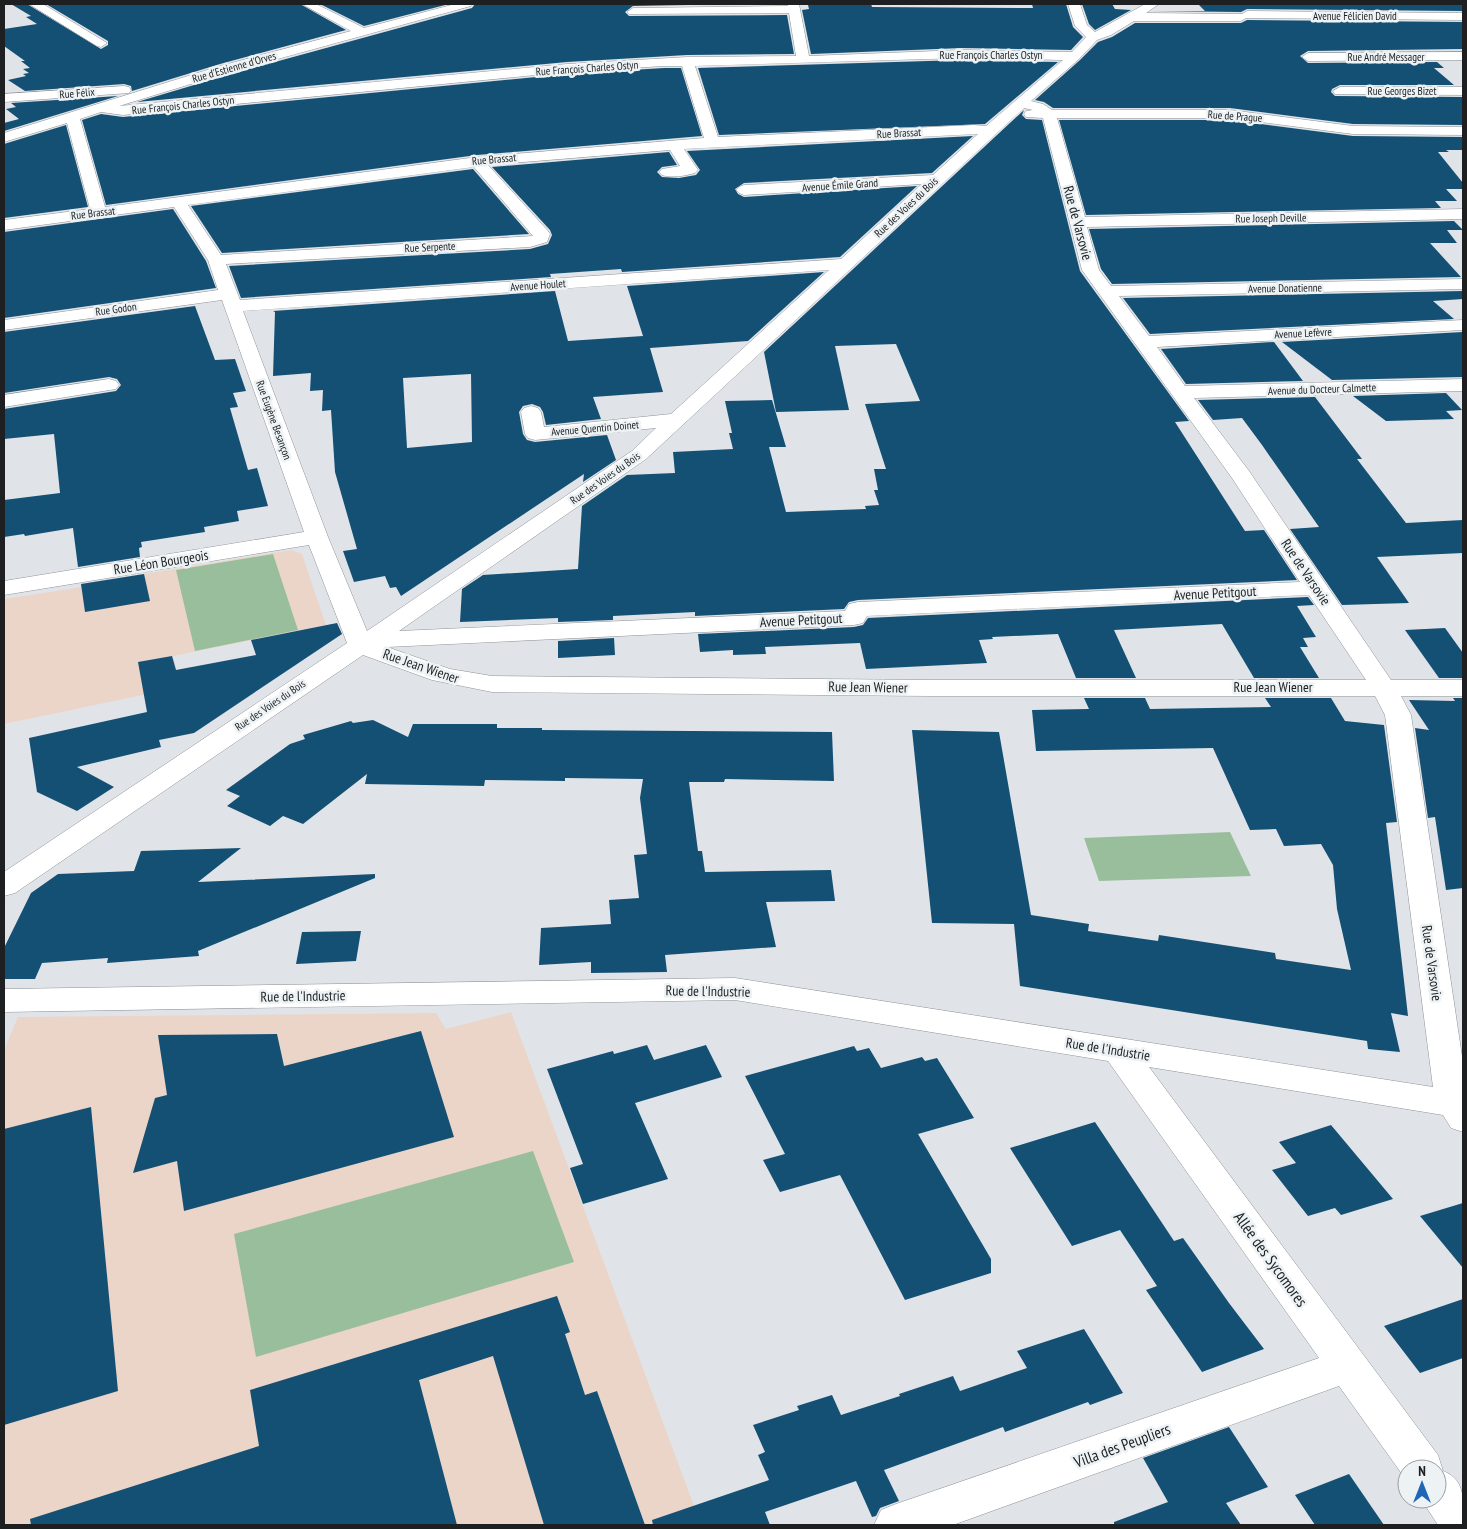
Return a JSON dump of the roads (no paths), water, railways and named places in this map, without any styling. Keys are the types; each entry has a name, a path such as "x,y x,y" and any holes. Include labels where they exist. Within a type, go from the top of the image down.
{"street":[{"path":"35,4 101,43"},
{"path":"308,4 362,32"},
{"name":"Rue d'Estienne d'Orves","path":"4,138 225,69 467,4"},
{"path":"1074,4 1081,26 1093,37"},
{"name":"Rue des Voies du Bois","path":"6,884 639,455 843,264 988,131 1075,56 1093,37 1107,32 1153,4"},
{"path":"1404,4 1434,28"},
{"path":"633,12 794,6 803,60"},
{"name":"Avenue Félicien David","path":"1131,17 1463,16"},
{"name":"Rue François Charles Ostyn","path":"100,108 124,111 557,69 687,61 803,60 944,55 1075,56"},
{"name":"Rue André Messager","path":"1308,57 1463,56"},
{"path":"1384,57 1397,68"},
{"path":"687,61 712,142"},
{"path":"1410,80 1437,103"},
{"name":"Rue Félix","path":"4,98 118,90 150,92"},
{"name":"Rue Georges Bizet","path":"1340,91 1463,91"},
{"path":"1021,103 1038,107 1049,114"},
{"name":"Rue de Prague","path":"1007,114 1230,114 1353,130 1461,126"},
{"name":"Rue de Varsovie","path":"1049,114 1091,270 1241,476 1383,687 1398,716 1449,1082 1461,1110"},
{"path":"72,117 99,212"},
{"name":"Rue Brassat","path":"4,225 477,161 712,142 974,130 988,131"},
{"path":"667,172 690,170 674,145"},
{"name":"Rue Serpente","path":"216,260 520,242 541,239 542,234 477,161"},
{"name":"Avenue Émile Grand","path":"744,190 937,179"},
{"name":"Rue Eugène Besançon","path":"178,201 216,260 317,537 365,642"},
{"name":"Rue Joseph Deville","path":"1078,222 1463,214"},
{"name":"Avenue Houlet","path":"230,300 843,264"},
{"name":"Avenue Donatienne","path":"1106,291 1463,284"},
{"name":"Rue Godon","path":"4,324 230,300"},
{"name":"Avenue Lefèvre","path":"1143,342 1463,325"},
{"path":"4,401 108,385"},
{"name":"Avenue du Docteur Calmette","path":"1181,392 1463,385"},
{"name":"Avenue Quentin Doinet","path":"531,412 535,434 676,420"},
{"name":"Rue Léon Bourgeois","path":"4,588 317,537"},
{"name":"Avenue Petitgout","path":"365,642 854,618 858,609 1316,588"},
{"name":"Rue Jean Wiener","path":"365,642 444,676 468,682 492,684 930,688 1463,688"},
{"name":"Rue de l'Industrie","path":"4,1001 735,989 1118,1050 1461,1110"},
{"name":"Allée des Sycomores","path":"1118,1050 1417,1459"},
{"name":"Villa des Peupliers","path":"896,1525 1348,1365"},
{"path":"1447,1502 1463,1524"}]}
